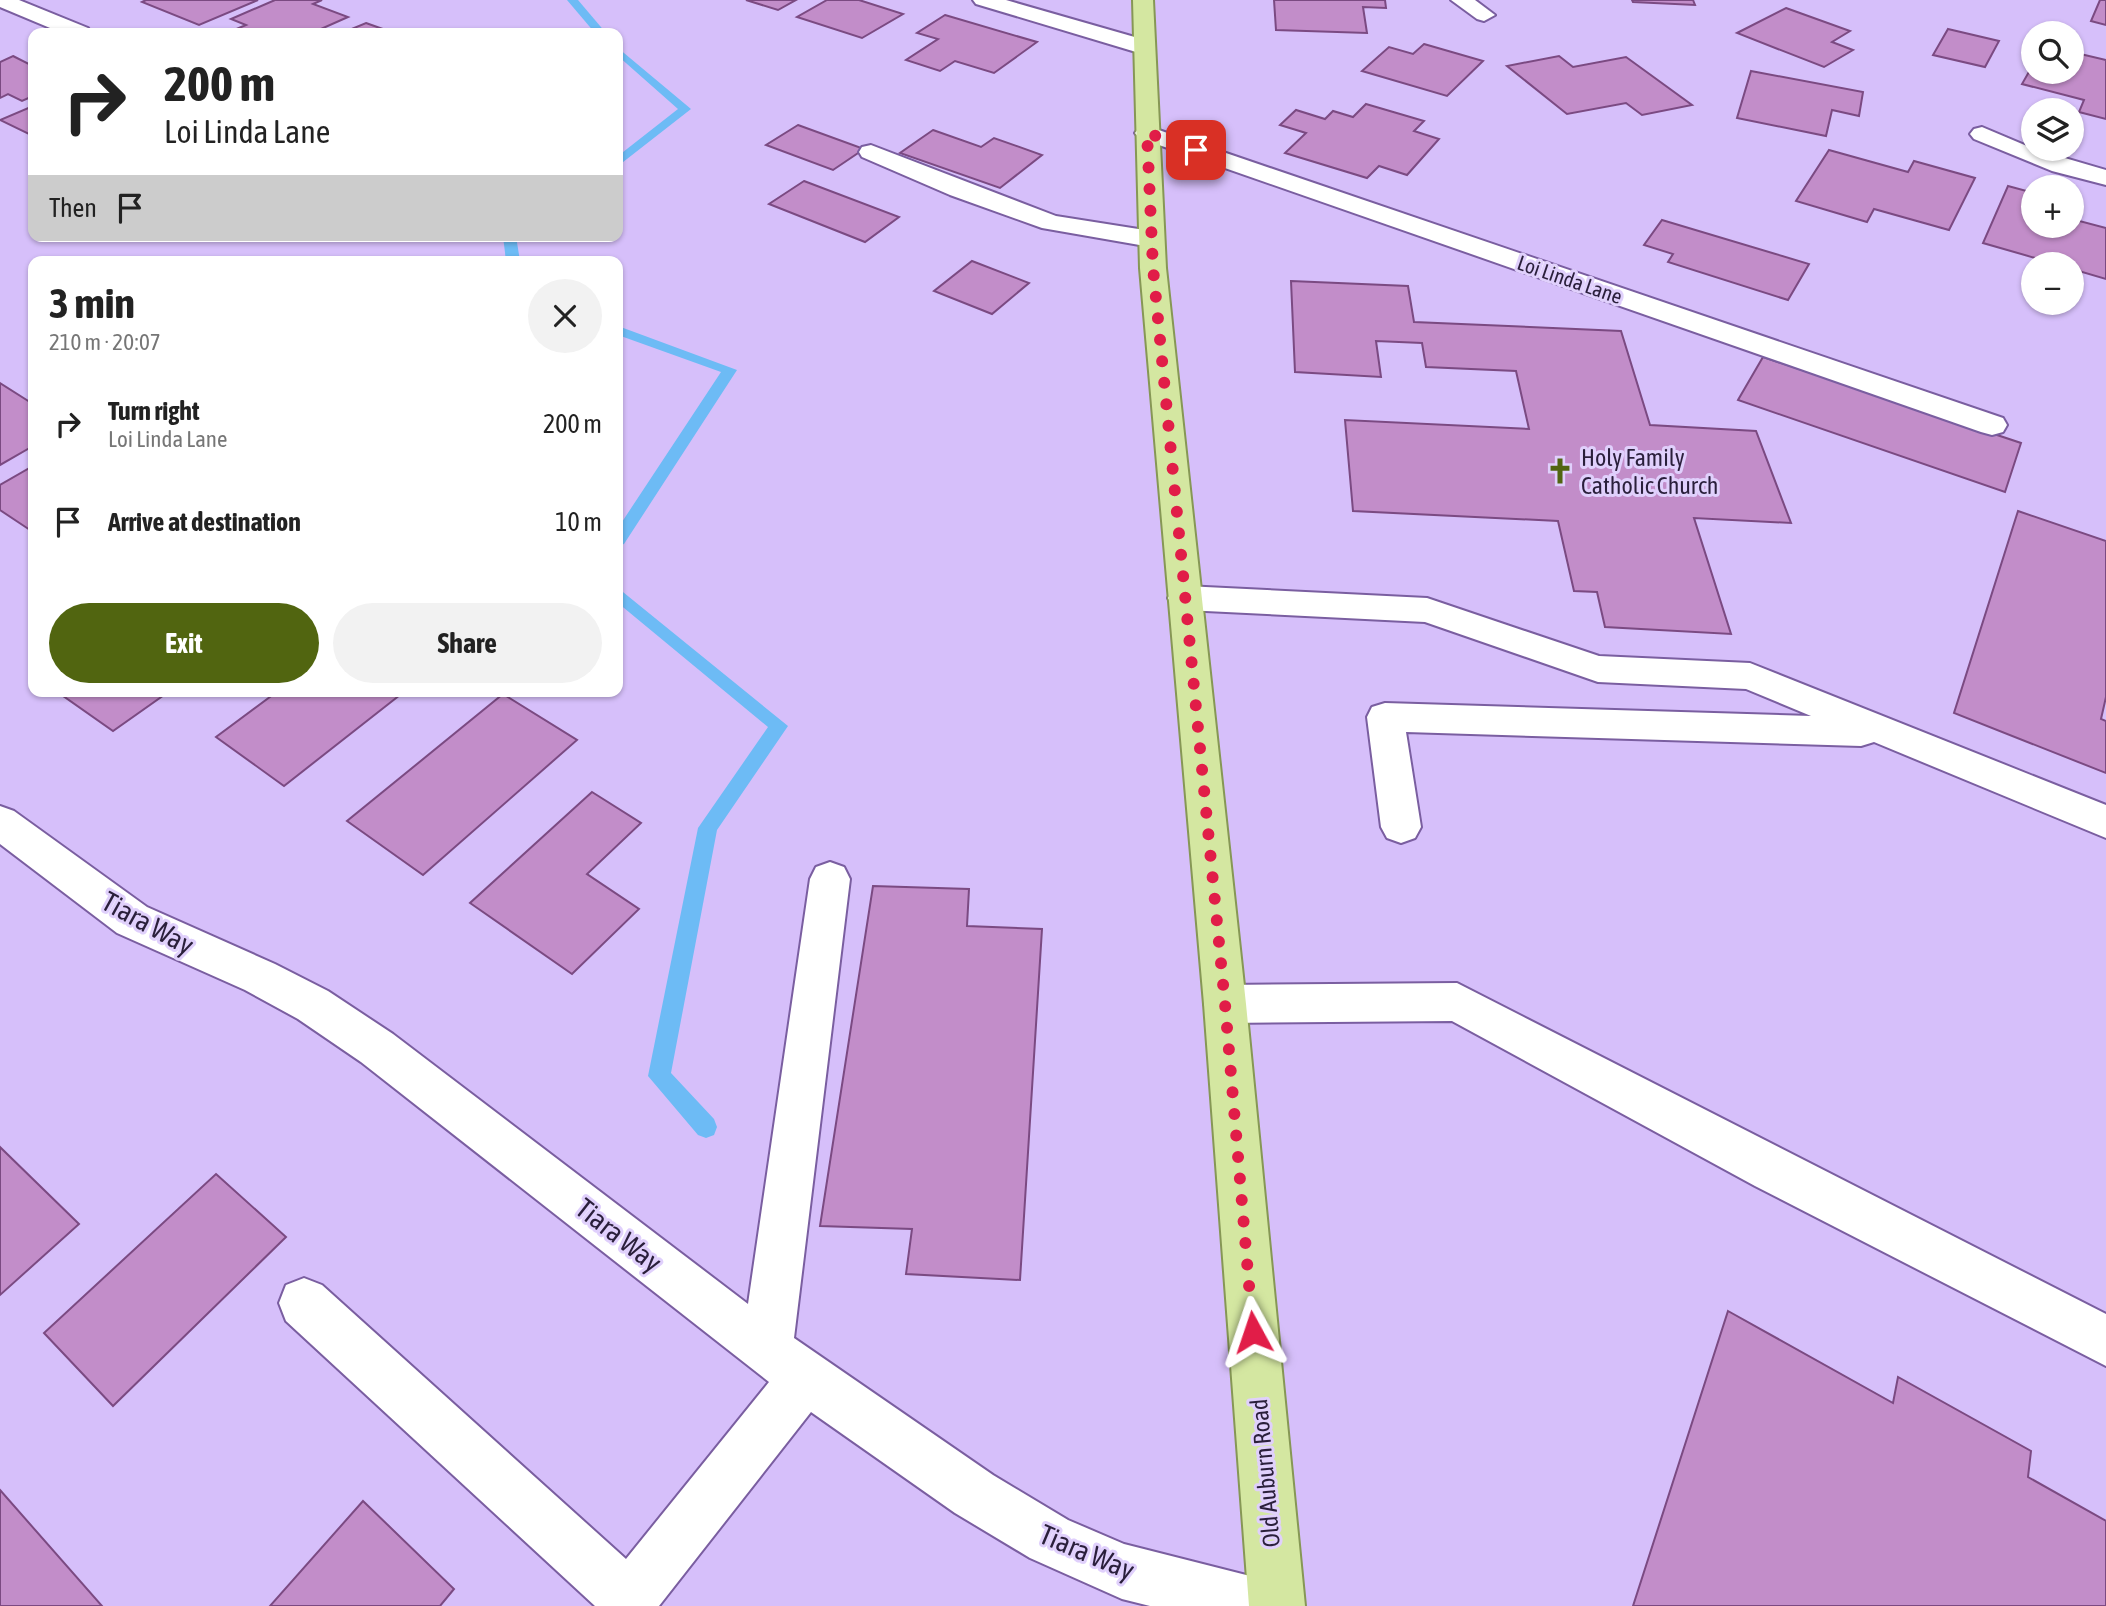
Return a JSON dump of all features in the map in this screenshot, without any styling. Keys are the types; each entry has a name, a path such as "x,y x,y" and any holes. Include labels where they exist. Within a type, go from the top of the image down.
{"main road":[{"name":"Old Auburn Road","path":"1143,0 1151,239 1225,1004 1277,1606"}],"street":[{"path":"1,0 68,28"},
{"path":"983,0 1144,47"},
{"path":"1461,0 1485,15"},
{"name":"Loi Linda Lane","path":"1147,133 1992,425"},
{"path":"1982,134 2061,166 2106,178"},
{"path":"871,152 959,190 1051,223 1151,239"},
{"path":"1185,598 1427,610 1598,669 1750,676 2106,822"},
{"path":"1401,827 1385,718 1888,733"},
{"name":"Tiara Way","path":"0,822 132,920 271,983 313,1005 377,1048 786,1364 974,1494 1049,1539 1122,1571 1258,1606"},
{"path":"304,1303 633,1603 786,1364 830,879"},
{"path":"1225,1004 1457,1002 1771,1170 2106,1341"}],"building":[{"path":"258,0 199,25 142,2"},
{"path":"275,0 322,0 313,4 348,17 323,28 239,28 246,25 231,19"},
{"path":"746,0 796,0 778,10"},
{"path":"827,0 859,0 903,14 862,38 797,17"},
{"path":"1274,0 1385,0 1386,8 1363,7 1367,33 1276,30"},
{"path":"1632,0 1693,0 1695,5 1633,2"},
{"path":"2100,0 2106,0 2106,25 2091,21"},
{"path":"1786,8 1850,31 1832,42 1853,50 1824,67 1737,33"},
{"path":"945,15 1037,42 994,73 955,61 940,71 906,60 938,39 917,33"},
{"path":"366,23 380,28 354,28"},
{"path":"1948,29 1999,41 1985,67 1933,55"},
{"path":"1424,44 1483,61 1447,96 1362,71 1389,47 1413,54"},
{"path":"2084,55 2106,60 2106,119 2084,113 2084,98 2022,84 2084,84"},
{"path":"13,56 28,64 28,98 22,101 8,94 0,98 0,62"},
{"path":"1559,56 1573,67 1626,57 1692,105 1642,115 1626,103 1567,114 1507,66"},
{"path":"1751,71 1863,92 1859,116 1832,110 1826,136 1737,118"},
{"path":"1366,104 1424,121 1414,131 1439,139 1407,175 1379,166 1367,178 1285,153 1306,133 1280,125 1296,110 1325,119 1333,111 1353,117"},
{"path":"28,108 28,134 0,120"},
{"path":"798,125 864,149 833,170 766,145"},
{"path":"933,130 981,147 994,138 1042,155 1000,188 900,153"},
{"path":"1829,150 1908,172 1914,161 1975,178 1949,230 1874,209 1867,222 1796,201"},
{"path":"804,181 899,217 865,242 769,204"},
{"path":"2008,186 2021,190 2021,238 2084,238 2084,222 2106,228 2106,279 2084,273 2084,252 2021,254 1983,243"},
{"path":"1662,220 1809,264 1788,300 1668,262 1673,254 1644,245"},
{"path":"972,261 1029,283 992,314 934,291"},
{"name":"Holy Family Catholic Church","path":"1291,281 1408,286 1414,322 1621,331 1650,425 1756,431 1791,523 1694,518 1731,634 1605,627 1597,592 1574,591 1558,521 1353,511 1345,420 1529,429 1516,371 1426,367 1422,343 1376,341 1381,377 1295,372"},
{"path":"1763,357 2021,443 2005,492 1738,400"},
{"path":"0,383 28,401 28,449 0,465"},
{"path":"28,469 28,529 0,510 0,485"},
{"path":"2018,511 2106,541 2106,697 2101,719 2106,721 2106,773 1954,713"},
{"path":"65,697 161,697 113,731"},
{"path":"270,697 397,697 284,786 216,737"},
{"path":"499,697 508,697 577,740 423,875 347,821"},
{"path":"592,792 641,823 587,874 639,909 572,974 470,903"},
{"path":"873,886 969,889 967,926 1042,929 1020,1280 906,1274 912,1229 820,1226"},
{"path":"0,1147 79,1224 0,1295"},
{"path":"216,1174 286,1237 113,1406 44,1333"},
{"path":"1728,1311 1893,1403 1898,1377 2031,1451 2028,1477 2106,1521 2106,1606 1633,1606"},
{"path":"0,1490 102,1606 0,1606"},
{"path":"363,1501 454,1589 440,1606 270,1606"}],"waterway":[{"path":"572,0 597,28"},
{"path":"623,55 685,109 623,158"},
{"path":"510,242 512,256"},
{"path":"623,332 730,370 623,532"},
{"path":"623,598 779,726 708,828 659,1076 706,1127"}],"place":[{"name":"Holy Family Catholic Church","path":"1560,471"}],"route":[{"path":"1196,150 1147,133 1153,268 1225,1004 1253,1332"}]}
